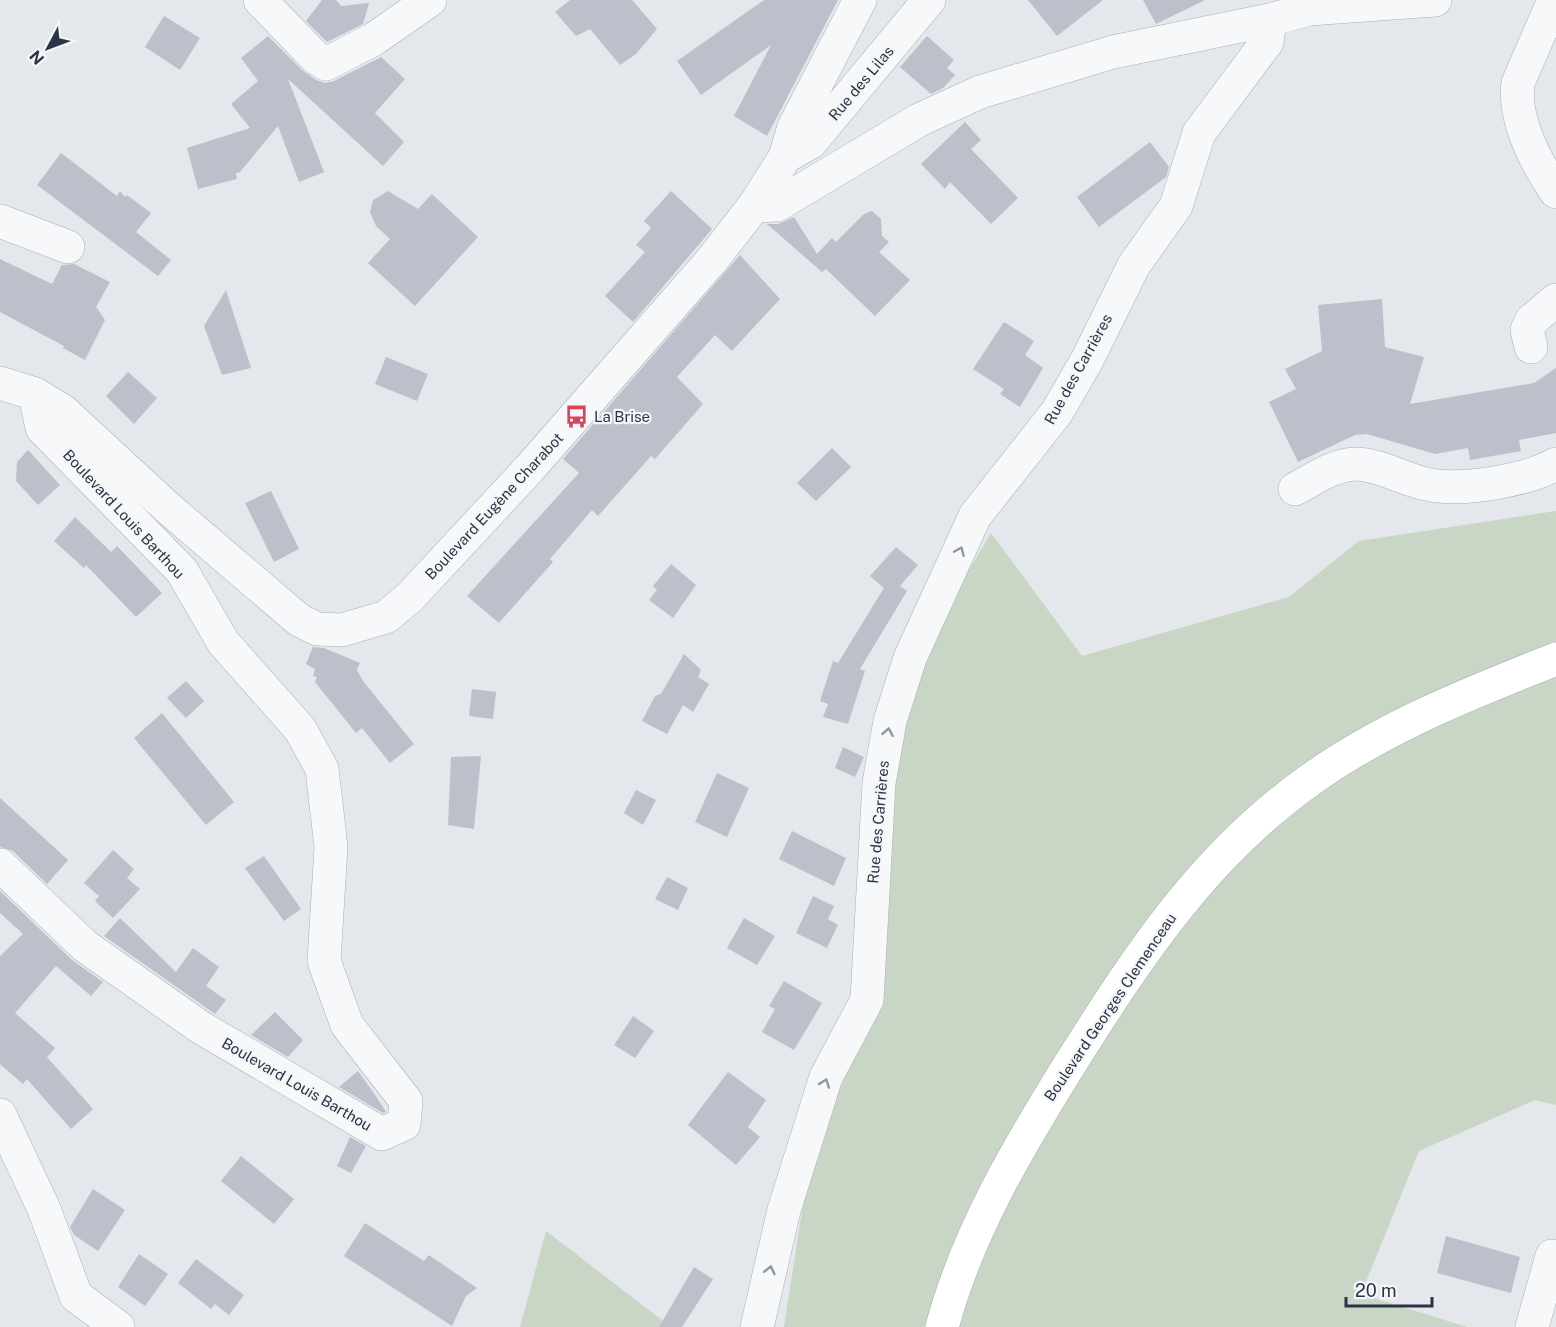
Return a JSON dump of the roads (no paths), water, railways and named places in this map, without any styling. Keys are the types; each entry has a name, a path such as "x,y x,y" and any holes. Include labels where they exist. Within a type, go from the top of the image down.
{"main road":[{"name":"Boulevard Georges Clemenceau","path":"942,1327 960,1269 987,1207 1019,1146 1151,940 1198,879 1253,825 1311,780 1380,738 1462,698 1556,658"}],"street":[{"path":"260,0 315,57 326,64 374,39 430,0"},
{"path":"374,39 389,0"},
{"name":"Boulevard Eugène Charabot","path":"0,383 35,394 63,411 168,508 299,620 317,629 342,630 386,617 409,598 576,416 712,260 754,206 785,157 794,127 860,0"},
{"name":"Rue des Lilas","path":"785,157 811,142 929,0"},
{"path":"754,206 777,205 919,120 980,92 1113,52 1270,21 1309,9 1435,0"},
{"path":"1554,0 1518,83 1516,96 1530,144 1556,192"},
{"name":"Rue des Carrières","path":"757,1327 784,1210 826,1077 867,1000 879,783 890,721 910,658 975,516 1057,412 1087,360 1134,265 1176,206 1199,133 1267,42 1270,21"},
{"path":"0,221 68,247"},
{"path":"1531,347 1527,330 1532,320 1556,300"},
{"name":"Boulevard Louis Barthou","path":"0,865 85,946 200,1027 382,1134 404,1124 406,1101 347,1025 324,961 331,847 322,769 300,729 223,642 182,571 42,428 35,394"},
{"path":"1296,489 1335,468 1355,464 1446,487 1466,486 1542,472 1556,464"},
{"path":"0,1115 45,1209 76,1296 118,1327"},
{"path":"1532,1327 1552,1256"}],"place":[{"name":"La Brise","path":"576,416"}]}
